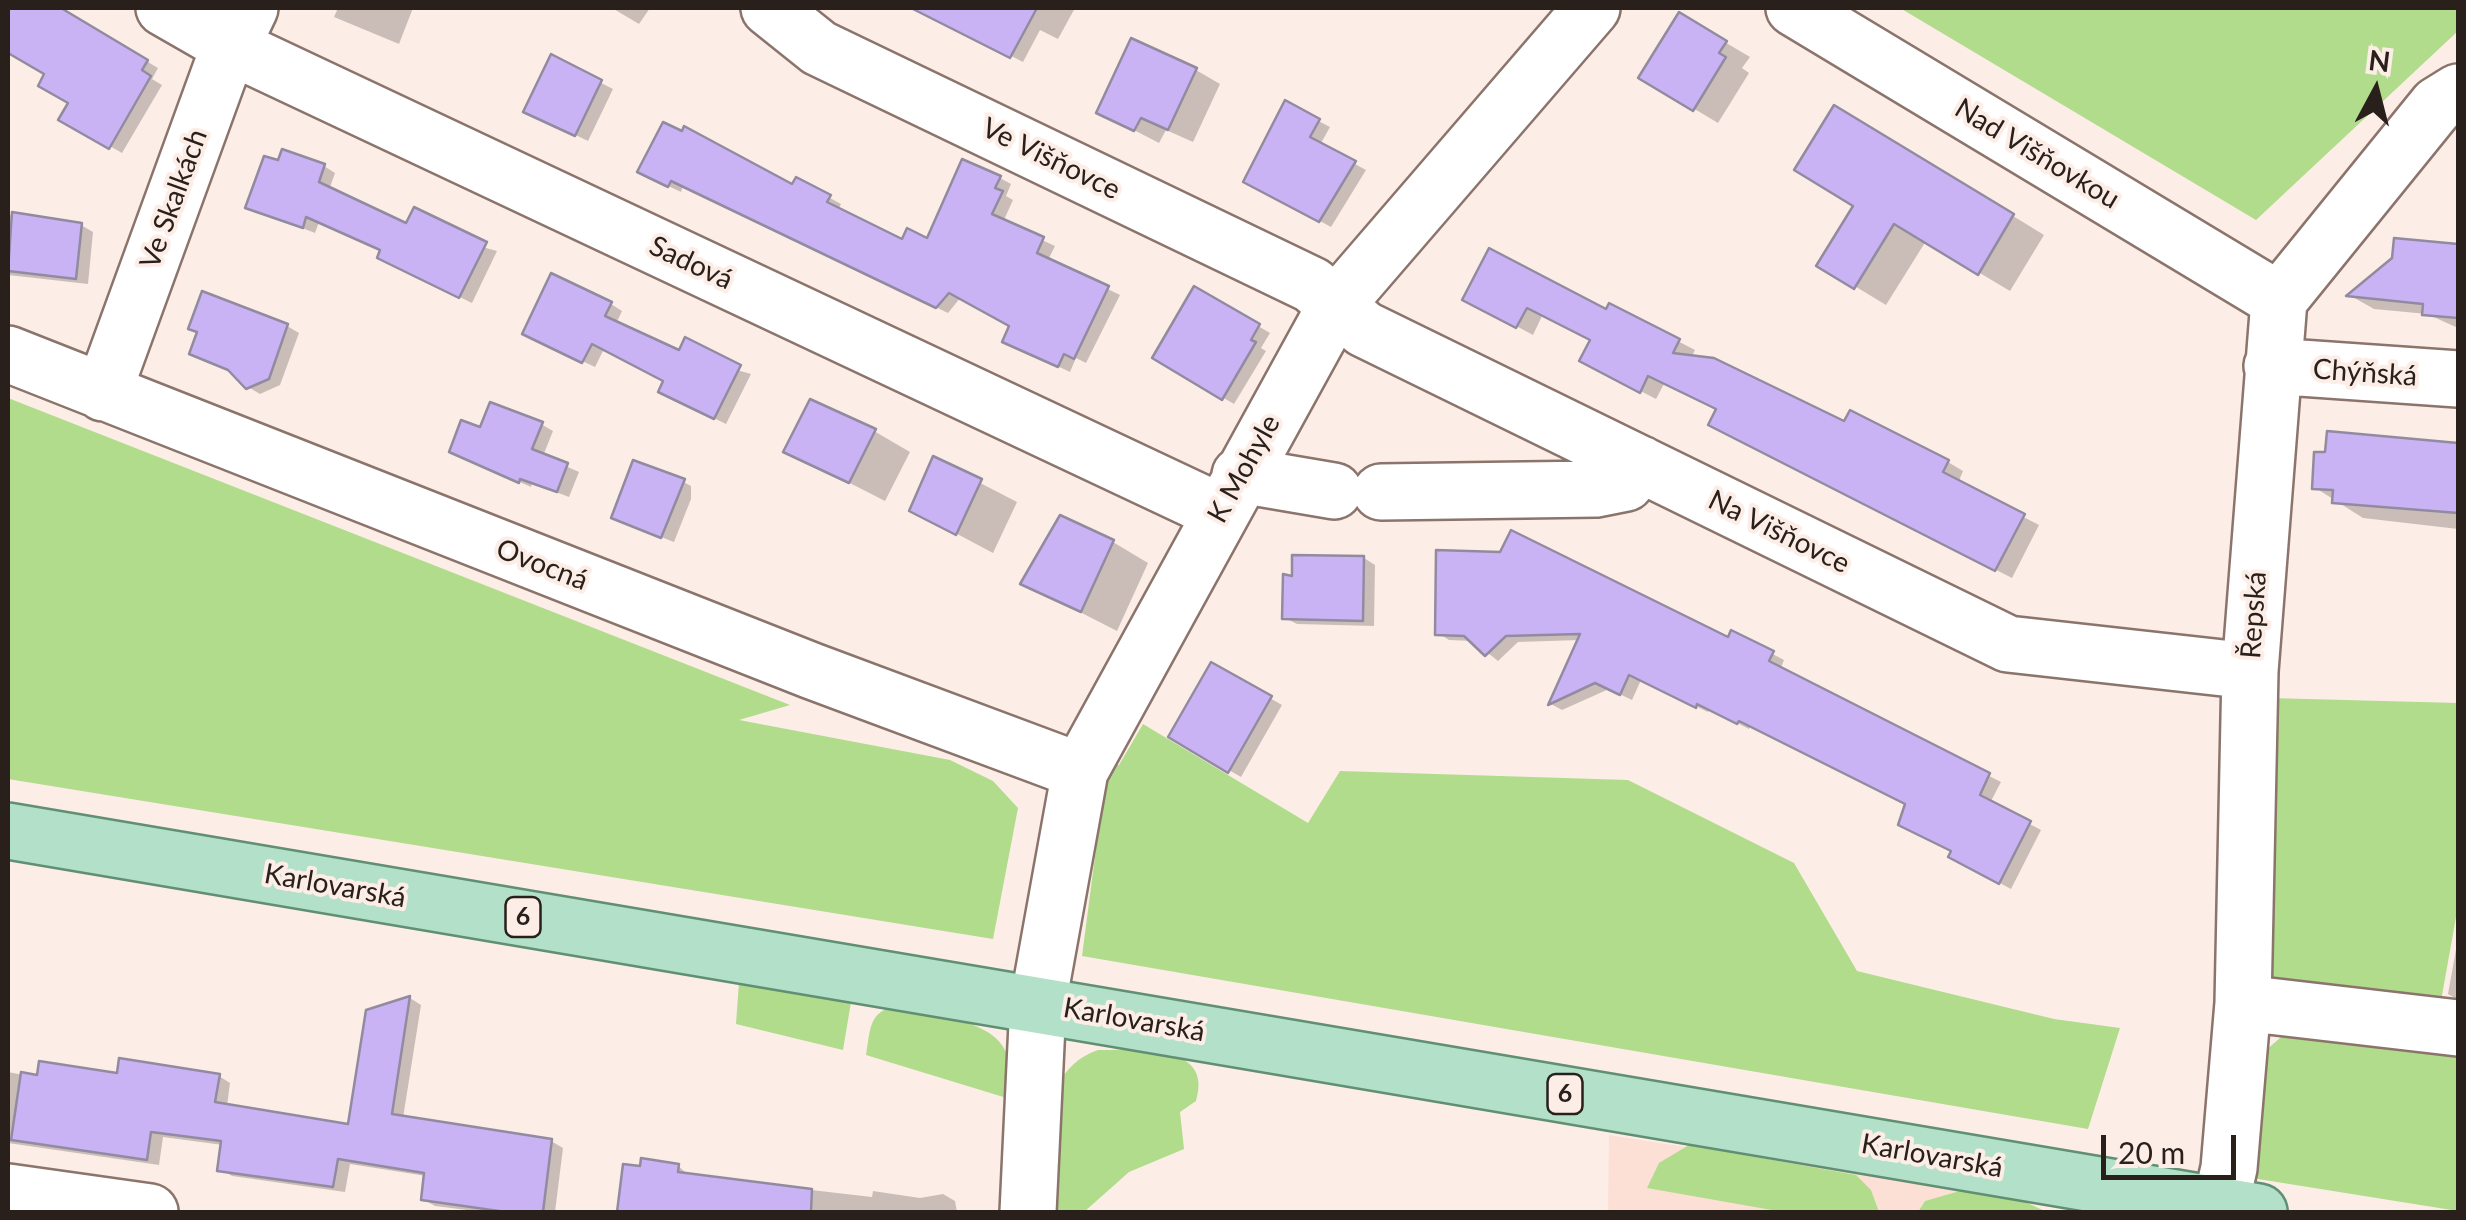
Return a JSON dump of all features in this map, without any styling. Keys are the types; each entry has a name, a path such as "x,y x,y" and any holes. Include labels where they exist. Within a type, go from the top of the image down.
{"main road":[{"name":"Karlovarská","path":"8,831 1038,1003 2092,1198 2233,1210"}],"street":[{"name":"Sadová","path":"164,8 241,27 1230,493 1596,489 1626,483 1641,464"},
{"name":"Ve Višňovce","path":"769,8 818,48 1312,285 1336,305"},
{"name":"K Mohyle","path":"1028,1212 1038,1003 1080,771 1336,305 1592,8"},
{"name":"Nad Višňovkou","path":"1794,8 2279,300"},
{"name":"Ve Skalkách","path":"103,393 241,27"},
{"path":"2279,300 2437,105 2458,92"},
{"name":"Řepská","path":"2233,1210 2229,1168 2242,1004 2250,671 2279,300"},
{"name":"Na Višňovce","path":"1336,305 1364,328 2008,644 2250,671"},
{"name":"Ovocná","path":"8,354 1080,771"},
{"name":"Chýňská","path":"2272,366 2458,379"},
{"path":"2242,1004 2458,1028"},
{"path":"8,1192 150,1212"}],"shaded area":[{"path":"1609,1135 1963,1190 1926,1201 1918,1212 1608,1212"}],"green space":[{"path":"1900,8 2458,8 2458,31 2256,220"},
{"path":"8,398 790,705 739,720 950,760 993,781 1018,808 993,939 8,779"},
{"path":"2270,698 2458,703 2458,906 2441,1001 2258,977"},
{"path":"1143,724 1308,823 1340,771 1628,780 1794,863 1857,971 2054,1019 2120,1028 2088,1129 1082,956 1107,765 1119,765"},
{"path":"739,982 851,1002 843,1050 736,1024"},
{"path":"893,1007 972,1024 987,1031 1008,1057 1010,1099 866,1055 875,1019"},
{"path":"2288,1031 2458,1047 2458,1211 2258,1179 2248,1169 2257,1058"},
{"path":"1098,1050 1168,1054 1183,1059 1194,1069 1199,1082 1196,1101 1180,1112 1184,1149 1129,1172 1084,1212 1049,1212 1056,1088 1073,1065"},
{"path":"1689,1145 1856,1175 1871,1190 1879,1212 1783,1212 1647,1188 1659,1163"},
{"path":"1963,1190 2023,1201 2047,1212 1918,1212 1925,1201"}],"building":[{"path":"8,8 61,8 148,60 142,70 151,76 109,149 58,120 68,103 38,86 44,74 8,53"},
{"path":"911,8 1037,8 1010,58"},
{"path":"1679,12 1727,41 1719,53 1726,57 1693,111 1638,78"},
{"path":"1131,38 1197,68 1168,130 1141,118 1134,131 1096,113"},
{"path":"551,54 602,80 575,136 523,112"},
{"path":"1285,100 1320,119 1310,137 1356,161 1319,222 1243,182"},
{"path":"1834,105 2014,214 1978,275 1894,224 1854,289 1816,266 1853,206 1794,170"},
{"path":"663,122 682,131 684,126 792,184 796,177 831,195 827,202 902,239 907,228 927,238 962,159 1001,176 995,188 1003,191 992,214 1044,237 1037,253 1109,286 1074,359 1064,354 1058,367 1002,342 1009,326 949,293 936,308 671,181 668,187 637,172"},
{"path":"282,149 325,164 319,182 406,223 414,207 487,242 459,298 377,258 380,250 306,217 303,228 245,208 264,156 278,160"},
{"path":"12,212 82,223 76,279 8,271"},
{"path":"2394,238 2458,244 2458,318 2422,315 2423,304 2346,296 2392,258"},
{"path":"1489,248 1606,309 1609,303 1680,339 1673,353 1714,358 1844,421 1850,410 1949,460 1943,472 2025,514 1995,571 1708,425 1716,409 1648,376 1640,393 1579,361 1590,340 1527,308 1516,328 1462,300"},
{"path":"551,273 612,302 605,316 679,350 685,337 741,365 714,419 658,392 663,381 592,344 582,363 522,334"},
{"path":"1194,286 1260,324 1251,340 1256,342 1222,400 1152,358"},
{"path":"202,291 288,324 269,379 246,389 228,370 189,354 197,332 188,329"},
{"path":"810,399 876,429 849,483 783,452"},
{"path":"490,402 543,422 532,449 568,463 557,492 520,479 519,483 449,452 461,420 480,427"},
{"path":"2327,431 2458,443 2458,513 2332,503 2333,490 2312,489 2314,452 2325,452"},
{"path":"933,456 982,479 956,535 909,511"},
{"path":"633,460 685,479 661,538 611,518"},
{"path":"1060,515 1114,540 1081,612 1020,584"},
{"path":"1511,530 1728,637 1731,630 1774,651 1769,661 1990,773 1980,795 2031,821 1999,884 1948,857 1951,851 1898,825 1905,804 1739,721 1737,724 1697,704 1696,708 1629,675 1620,695 1595,683 1548,705 1580,634 1506,636 1485,656 1464,636 1435,635 1436,550 1500,552"},
{"path":"1292,555 1364,556 1363,621 1282,619 1283,574 1292,576"},
{"path":"1211,662 1272,696 1228,773 1168,737"},
{"path":"410,996 392,1114 552,1139 543,1212 506,1212 421,1200 424,1173 338,1159 333,1187 217,1171 221,1141 151,1132 147,1160 11,1140 21,1072 37,1075 39,1061 117,1073 119,1058 220,1074 215,1102 348,1124 366,1010"},
{"path":"641,1158 679,1164 678,1172 812,1189 811,1212 617,1212 623,1164 640,1166"}]}
